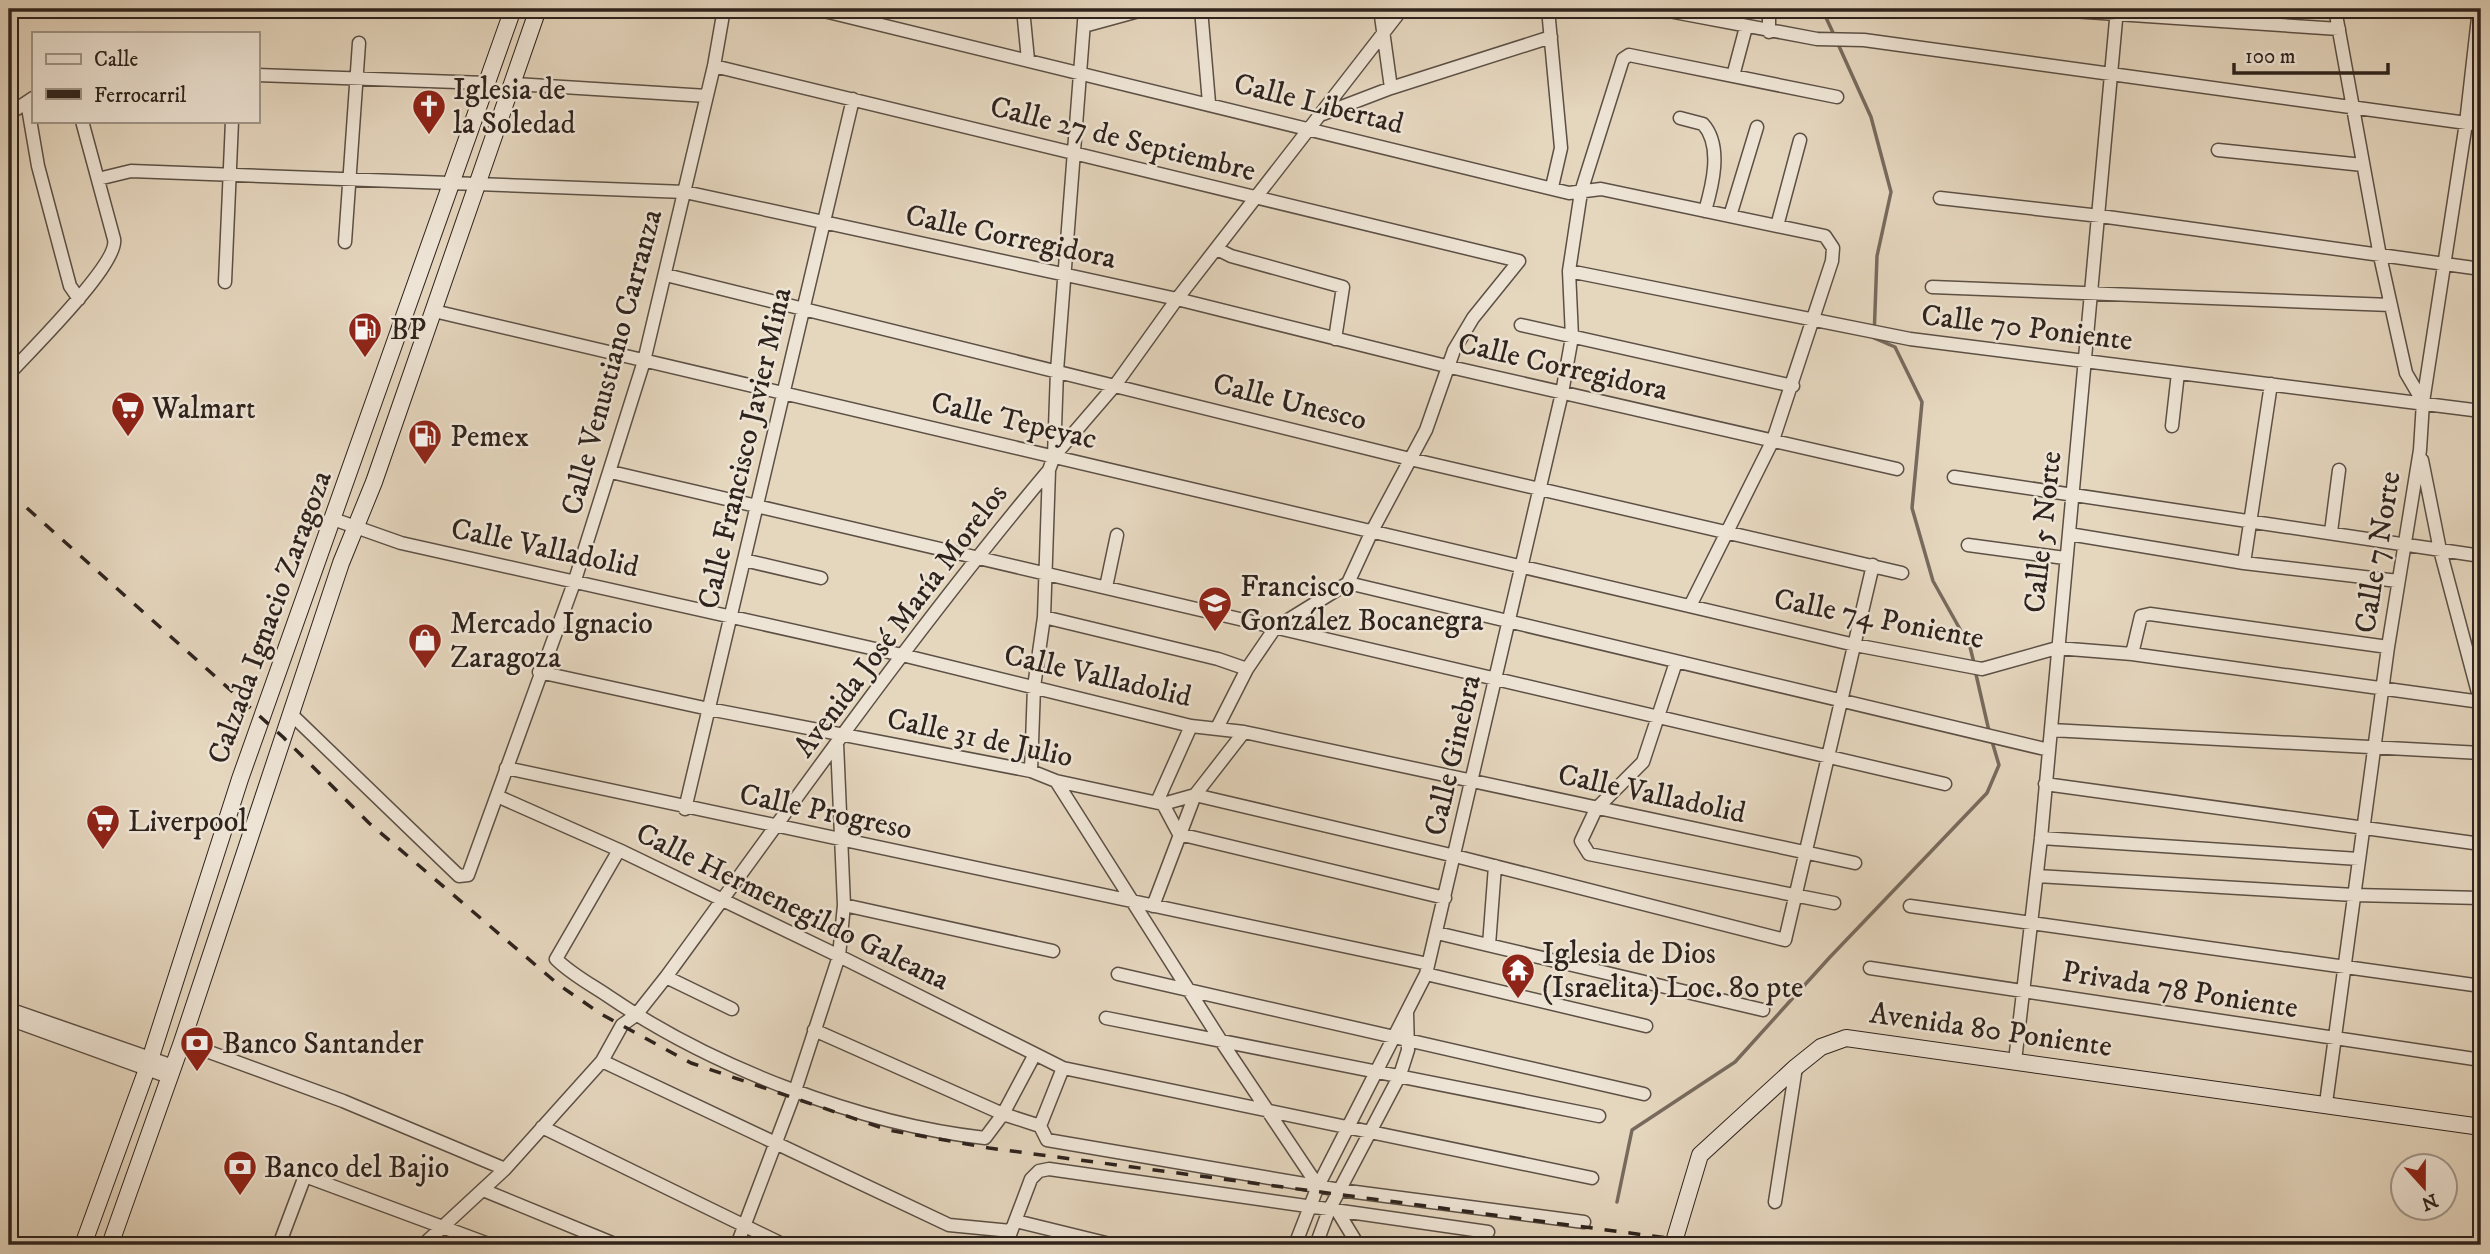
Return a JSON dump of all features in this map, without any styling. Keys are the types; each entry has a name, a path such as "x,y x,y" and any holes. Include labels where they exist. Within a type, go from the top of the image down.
{"main road":[{"name":"Calzada Ignacio Zaragoza","path":"83,1245 149,1064 240,779 513,9"},
{"name":"Calzada Ignacio Zaragoza","path":"110,1245 182,1042 341,563 515,84 538,9"},
{"path":"332,524 341,563"},
{"name":"Avenida 80 Poniente","path":"1673,1245 1700,1155 1796,1067 1821,1047 1846,1038 2326,1103 2481,1127"}],"street":[{"name":"Calle Venustiano Carranza","path":"290,714 463,878 468,875 539,672 575,580 644,361 714,66 724,9"},
{"name":"Calle Libertad","path":"816,9 1081,71 1569,193 1601,189 1825,236 1833,248 1825,287 1813,319"},
{"path":"1023,9 1028,60"},
{"path":"1054,456 1057,370 1085,9"},
{"path":"1084,26 1146,9"},
{"path":"1201,9 1209,103"},
{"path":"1380,9 1391,88"},
{"name":"Avenida José María Morelos","path":"426,1244 505,1169 602,1061 622,1025 636,1016 666,977 977,556 1049,470 1054,456 1116,384 1177,299 1402,9"},
{"path":"1548,9 1561,149 1552,187"},
{"path":"1769,9 1769,32"},
{"path":"2042,9 2117,11 2339,29"},
{"path":"2335,9 2380,256 2406,373 2423,402"},
{"name":"Calle 7 Norte","path":"2326,1103 2388,647 2420,450 2423,402 2466,123 2479,9"},
{"name":"Calle 5 Norte","path":"2015,1061 2052,730 2065,558 2100,216 2117,11"},
{"path":"1674,12 1706,14 1746,27 1817,39 1864,40 2481,125"},
{"path":"1746,27 1733,76 1837,97"},
{"path":"1323,114 1391,88 1551,37"},
{"path":"345,242 359,44"},
{"name":"Calle Ginebra","path":"1295,1245 1318,1186 1393,1034 1407,1013 1427,969 1437,933 1562,393 1572,337 1569,271 1581,192 1623,59 1629,55 1733,76"},
{"name":"Calle 27 de Septiembre","path":"714,66 1519,261 1473,318 1446,366"},
{"path":"259,75 486,83"},
{"path":"515,84 707,96"},
{"name":"Calle Francisco Javier Mina","path":"685,809 853,99"},
{"path":"9,114 30,100"},
{"path":"1680,118 1703,124 1711,135 1714,162 1705,211"},
{"path":"33,122 38,166 70,286 79,299"},
{"path":"9,374 79,299 116,246 82,122"},
{"path":"225,282 232,122"},
{"path":"1730,216 1757,127"},
{"path":"1777,226 1800,140"},
{"path":"2218,150 2363,165"},
{"name":"Calle Corregidora","path":"98,179 131,171 684,192 1177,299 1446,366 1897,469"},
{"path":"1940,198 2100,216 2481,269"},
{"path":"1217,249 1231,256 1343,286 1335,339"},
{"name":"Calle 70 Poniente","path":"1569,271 1910,339 2481,411"},
{"name":"Calle Unesco","path":"666,275 1116,384 1409,459 1902,573"},
{"path":"1932,287 2391,305"},
{"name":"Calle Tepeyac","path":"434,311 1521,565"},
{"path":"1690,606 1773,440 1813,319"},
{"path":"1521,325 1793,386"},
{"path":"1217,728 1247,669 1275,628 1348,583 1434,413 1446,366"},
{"path":"2172,426 2178,373"},
{"path":"2244,563 2271,384"},
{"path":"2420,450 2440,550 2481,703"},
{"path":"1031,771 1034,687 1044,617 1049,470"},
{"path":"2331,532 2339,470"},
{"path":"611,472 977,556 1496,682 1945,784"},
{"path":"1954,477 2481,556"},
{"name":"Calle Valladolid","path":"332,524 902,655 1191,726 1244,732 1855,863"},
{"path":"2069,534 2244,563 2398,581"},
{"path":"1106,587 1118,535"},
{"path":"1968,545 2065,558"},
{"path":"744,560 821,578"},
{"name":"Calle 74 Poniente","path":"1521,565 1855,645 1982,669 2057,648 2132,654 2481,703"},
{"path":"1195,795 1455,856 1785,940 1873,565"},
{"path":"1348,583 2049,750"},
{"path":"2132,654 2141,616 2150,614 2388,647"},
{"path":"1044,617 1218,659 1247,669"},
{"path":"1676,662 1643,762 1596,809 1581,841 1589,854 1834,903"},
{"name":"Calle 31 de Julio","path":"539,672 840,739 1031,771 1056,781 1160,803 1195,795"},
{"path":"1191,726 1160,803 1179,834 1445,898"},
{"path":"2052,730 2481,753"},
{"path":"1153,906 1195,795 1244,732"},
{"path":"737,1245 795,1089 839,956 844,905 840,739"},
{"name":"Calle Progreso","path":"506,768 685,809 1153,906 1427,969 1646,1026"},
{"path":"1056,781 1221,1041 1318,1186"},
{"path":"2045,784 2481,844"},
{"name":"Calle Hermenegildo Galeana","path":"497,796 619,850 1063,1068 1266,1108 1592,1178"},
{"path":"2041,838 2359,859"},
{"path":"619,850 556,959 636,1016 705,1053 771,1083 874,1115 943,1133 985,1138 1003,1114 1035,1055"},
{"path":"1489,945 1495,866"},
{"path":"2037,876 2354,895 2481,898"},
{"path":"844,905 1053,951"},
{"path":"1910,906 2481,986"},
{"path":"1437,933 1763,1010"},
{"name":"Privada 78 Poniente","path":"1870,968 2481,1060"},
{"path":"1118,974 1393,1034 1644,1094"},
{"path":"666,977 732,1009"},
{"path":"9,1009 171,1072"},
{"name":"Calle Ginebra","path":"1316,1245 1340,1190 1401,1075 1408,1039 1407,1013"},
{"path":"1106,1018 1599,1116"},
{"path":"9,1019 149,1064"},
{"path":"814,1030 1003,1114 1040,1126 1047,1140 1340,1190 1584,1222"},
{"path":"182,1042 343,1101 505,1169"},
{"path":"602,1061 774,1145 949,1225 1013,1226 1114,1245"},
{"path":"1775,1202 1796,1067"},
{"path":"1040,1126 1063,1068"},
{"path":"542,1127 784,1245"},
{"path":"1006,1245 1031,1179 1039,1171 1049,1169 1488,1232"},
{"path":"279,1245 306,1176 491,1245"},
{"path":"483,1190 617,1245"},
{"path":"1333,1211 1358,1245"}],"waterway":[{"path":"1822,9 1835,37"},
{"path":"1838,44 1871,117 1891,192 1877,256 1874,338 1895,347 1922,402 1912,508 1933,581 1970,647 1974,663"},
{"path":"1975,670 1989,731"},
{"path":"1617,1202 1632,1130 1735,1062 1830,957 1987,793 1999,765 1991,738"}],"railway":[{"path":"9,492 283,737 369,823 559,985 601,1014 691,1063 888,1130 989,1148 1720,1245"}],"place":[{"name":"Iglesia de la Soledad","path":"429,136"},
{"name":"BP","path":"365,359"},
{"name":"Walmart","path":"128,438"},
{"name":"Pemex","path":"425,466"},
{"name":"Francisco González Bocanegra","path":"1215,633"},
{"name":"Mercado Ignacio Zaragoza","path":"425,670"},
{"name":"Liverpool","path":"103,851"},
{"name":"Iglesia de Dios (Israelita) Loc. 80 pte","path":"1518,1000"},
{"name":"Banco Santander","path":"197,1073"},
{"name":"Banco del Bajio","path":"240,1197"}]}
